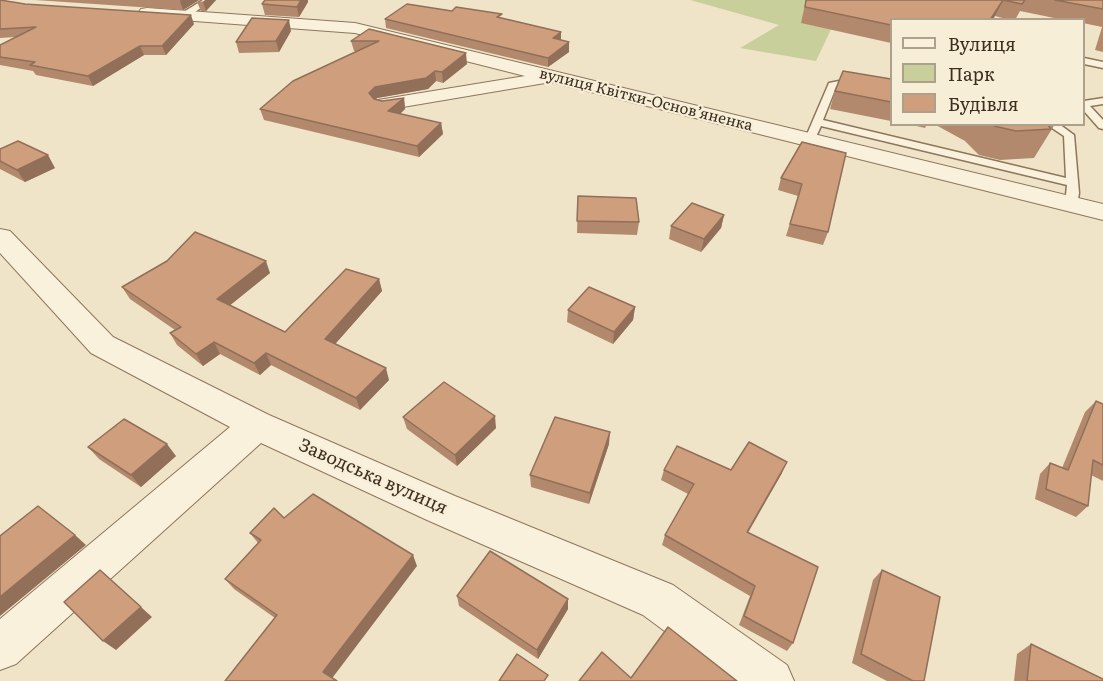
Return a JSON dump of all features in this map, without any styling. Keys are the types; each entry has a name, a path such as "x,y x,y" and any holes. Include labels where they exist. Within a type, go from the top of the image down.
{"street":[{"name":"вулиця Квітки-Основʼяненка","path":"125,11 355,28 555,77 814,131 1071,205 1103,212"},
{"path":"385,104 555,77"},
{"name":"Заводська вулиця","path":"0,237 102,345 257,425 441,508 658,600 771,681"},
{"path":"0,648 257,425"}],"lane":[{"path":"185,15 208,0"},
{"path":"1085,61 1103,65"},
{"path":"890,84 859,80 832,85 814,131 1072,183"},
{"path":"1085,105 1103,101"},
{"path":"1085,107 1103,126"},
{"path":"1054,126 1069,135 1071,205"}],"green space":[{"path":"690,0 845,0 816,61 740,48 779,25"}],"building":[{"path":"0,0 25,4 191,15 162,46 140,46 88,76 30,65 35,62 0,57 0,45 36,27 0,29"},
{"path":"265,0 301,0 297,7 262,4"},
{"path":"806,0 1003,0 991,18 890,18 890,25 805,7"},
{"path":"1003,0 1025,0 1022,4"},
{"path":"1055,0 1103,0 1103,9"},
{"path":"407,4 452,11 456,7 502,14 497,17 561,32 553,38 569,42 548,58 385,19"},
{"path":"252,18 289,20 276,41 236,42"},
{"path":"369,29 466,53 442,72 435,71 426,78 375,87 369,93 374,99 382,101 404,98 388,111 441,123 417,146 260,109 293,81 379,41 351,41"},
{"path":"843,71 890,79 890,102 835,91"},
{"path":"994,126 1049,126 1051,129 1016,131"},
{"path":"18,141 48,155 17,170 0,161 0,149"},
{"path":"802,142 846,153 828,232 790,224 802,184 781,178"},
{"path":"578,196 636,198 639,222 577,221"},
{"path":"692,203 724,215 704,239 671,226"},
{"path":"195,232 266,261 217,299 285,332 346,269 379,279 325,339 386,368 356,398 266,353 254,363 214,342 196,354 170,333 181,327 122,287 167,261"},
{"path":"589,287 635,307 614,332 568,310"},
{"path":"444,382 495,416 455,455 403,417"},
{"path":"1096,401 1103,404 1103,465 1093,460 1088,506 1046,489 1050,463 1068,470"},
{"path":"555,417 610,432 590,493 530,475"},
{"path":"124,419 167,444 131,475 88,447"},
{"path":"749,442 787,462 747,532 818,567 793,643 744,616 755,586 665,535 694,484 664,470 677,446 731,470"},
{"path":"313,494 413,555 323,672 337,681 225,681 277,615 225,579 261,540 250,533 274,508 284,518"},
{"path":"38,506 75,535 0,597 0,536"},
{"path":"490,551 568,599 537,650 457,596"},
{"path":"100,570 141,607 103,641 64,602"},
{"path":"882,570 940,597 924,681 913,681 861,654"},
{"path":"668,627 737,681 579,681 602,652 631,678"},
{"path":"1031,644 1103,679 1103,681 1027,681"},
{"path":"517,654 548,675 544,681 499,681"}]}
